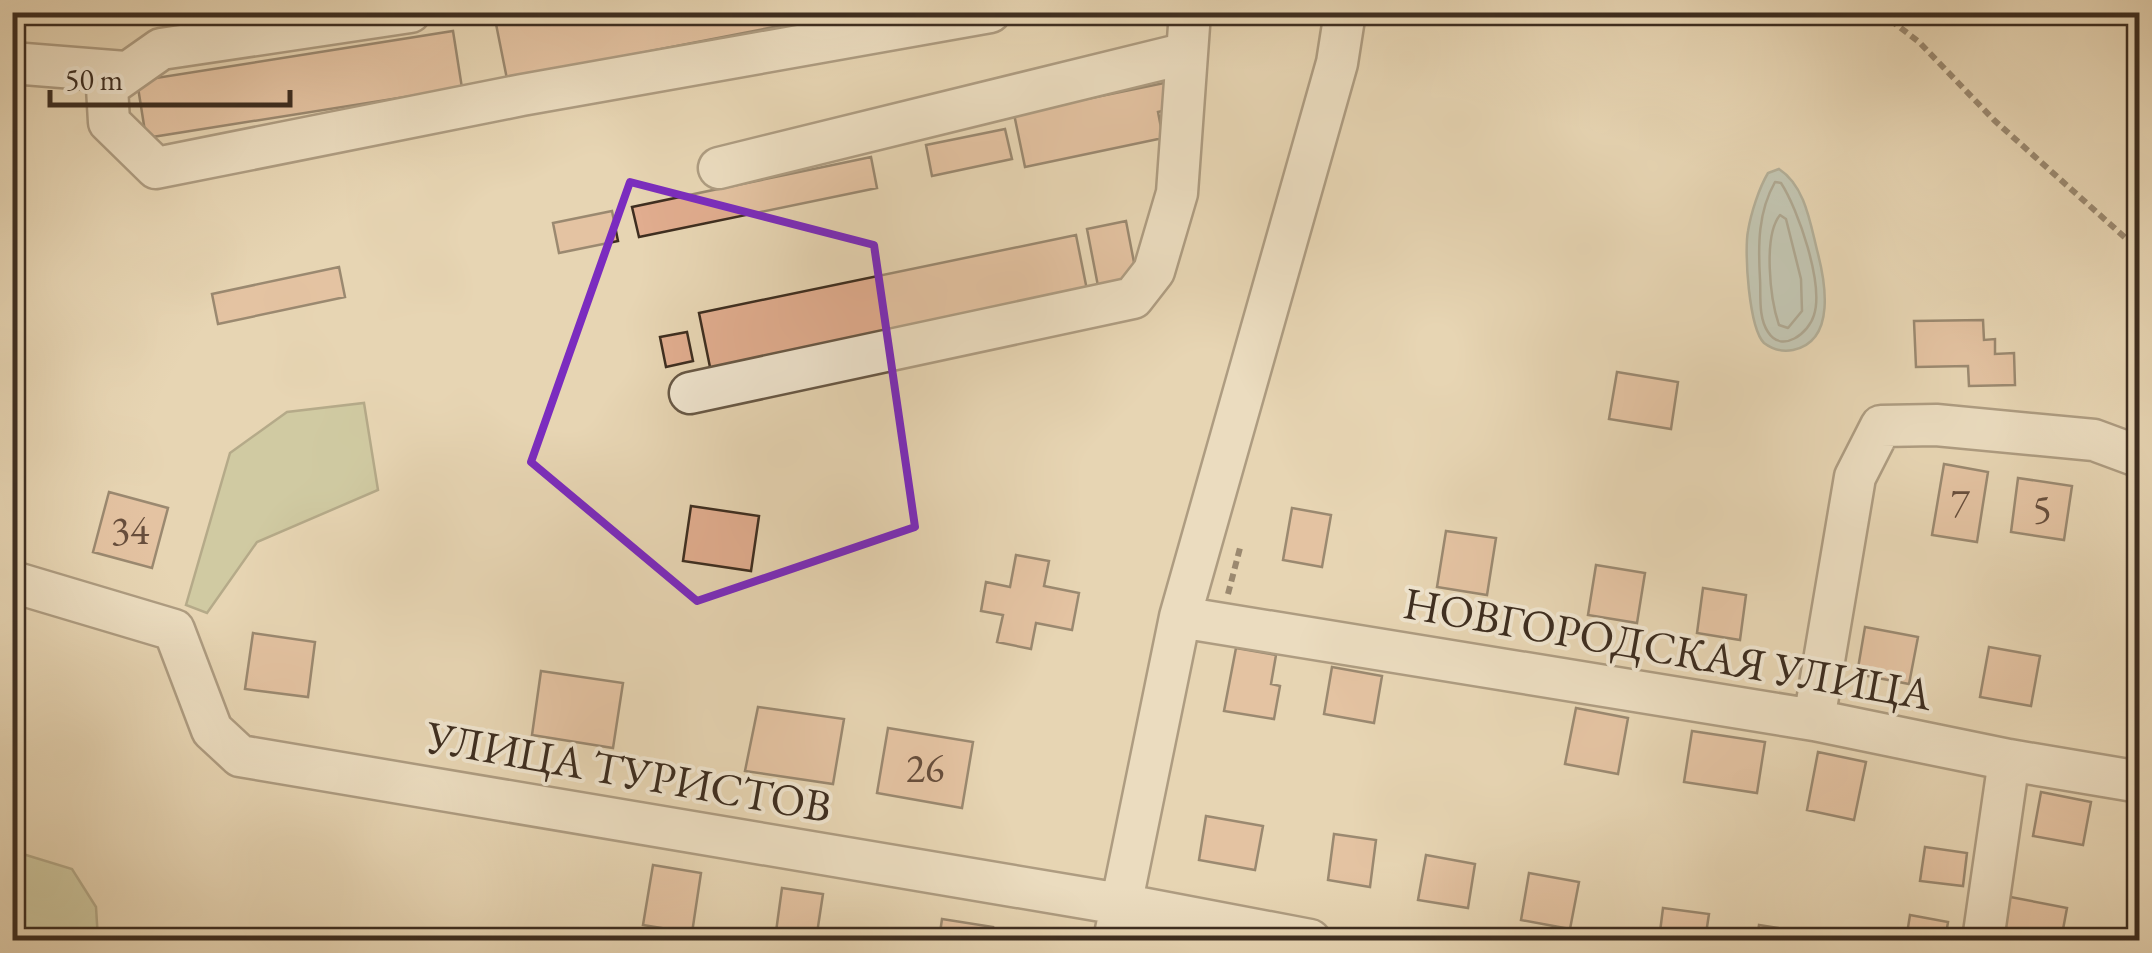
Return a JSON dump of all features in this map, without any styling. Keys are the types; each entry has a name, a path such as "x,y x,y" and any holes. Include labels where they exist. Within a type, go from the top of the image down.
{"street":[{"path":"410,12 162,49 108,87 109,122 156,168 522,95 990,12"},
{"path":"690,393 1134,298 1154,272 1177,192 1190,12"},
{"path":"1118,922 1180,617 1337,62 1345,12"},
{"path":"719,168 1186,53"},
{"path":"12,63 125,72"},
{"path":"1814,720 1854,478 1881,426 1936,425 2094,440 2140,457"},
{"name":"УЛИЦА ТУРИСТОВ","path":"13,582 174,630 212,730 240,756 1118,922 1310,940"},
{"name":"НОВГОРОДСКАЯ УЛИЦА","path":"1180,617 1814,720 2140,782"},
{"path":"1983,940 2009,760"}],"path":[{"path":"1880,12 1919,42 1994,120 2140,252"}],"highlighted area":[{"path":"630,182 874,245 915,527 697,601 531,462"}],"green space":[{"path":"364,403 378,490 257,542 207,613 186,605 230,453 287,412"},
{"path":"13,851 72,869 96,907 98,940 13,940"}],"water":[{"path":"1779,169 1795,185 1805,205 1825,292 1822,322 1816,335 1807,344 1789,351 1770,347 1759,335 1747,272 1753,209 1768,173"}],"building":[{"path":"12,12 35,12 35,20 12,21"},
{"path":"531,12 782,12 784,25 507,79 495,19"},
{"path":"453,31 462,88 146,138 137,81"},
{"path":"1169,82 1175,108 1158,112 1163,138 1025,167 1014,114"},
{"path":"1005,129 1012,159 932,176 926,145"},
{"path":"871,157 877,188 639,237 632,207"},
{"path":"612,211 618,241 559,253 553,223"},
{"path":"1126,221 1137,278 1098,286 1087,229"},
{"path":"1076,235 1088,295 711,372 699,313"},
{"path":"339,267 345,297 218,324 212,294"},
{"path":"1983,320 1984,340 1995,339 1995,354 2014,353 2015,385 1969,386 1968,366 1916,367 1914,321"},
{"path":"687,332 693,361 666,367 660,337"},
{"path":"1617,372 1678,382 1671,429 1609,419"},
{"path":"1944,464 1988,472 1977,542 1932,535"},
{"path":"2018,478 2072,486 2064,540 2011,532"},
{"path":"109,492 168,508 152,568 93,552"},
{"path":"691,506 759,516 751,571 683,561"},
{"path":"1292,508 1331,515 1322,567 1283,560"},
{"path":"1446,531 1496,538 1487,595 1437,587"},
{"path":"1016,555 1049,561 1044,586 1079,593 1072,630 1036,623 1031,649 997,642 1003,615 981,611 986,582 1010,587"},
{"path":"1596,565 1645,573 1637,623 1588,615"},
{"path":"1703,588 1746,595 1740,640 1697,633"},
{"path":"1865,627 1918,637 1909,684 1857,674"},
{"path":"253,633 315,642 308,697 245,689"},
{"path":"1989,647 2040,656 2031,706 1980,697"},
{"path":"1236,648 1276,655 1271,684 1280,686 1274,719 1224,711"},
{"path":"1332,667 1382,676 1374,723 1324,714"},
{"path":"541,671 623,683 613,748 532,735"},
{"path":"2140,684 2140,726 2132,725"},
{"path":"758,707 844,719 833,784 745,771"},
{"path":"1576,708 1628,718 1618,774 1565,764"},
{"path":"888,728 973,742 962,808 877,793"},
{"path":"1692,731 1765,742 1757,793 1684,782"},
{"path":"1818,752 1866,762 1854,820 1807,810"},
{"path":"2041,792 2091,802 2083,845 2033,836"},
{"path":"1206,816 1263,826 1255,870 1199,860"},
{"path":"1334,834 1376,840 1370,887 1328,880"},
{"path":"1925,847 1967,853 1963,886 1920,881"},
{"path":"1426,855 1475,864 1468,908 1418,900"},
{"path":"653,865 701,873 692,933 643,925"},
{"path":"1529,873 1579,882 1570,929 1521,920"},
{"path":"782,888 823,894 816,940 775,939"},
{"path":"2000,895 2067,908 2061,940 1992,940"},
{"path":"1663,908 1709,914 1705,940 1659,940"},
{"path":"1910,915 1948,922 1945,940 1906,940"},
{"path":"942,919 993,927 991,940 939,940"},
{"path":"1759,925 1817,934 1816,940 1757,940"}]}
